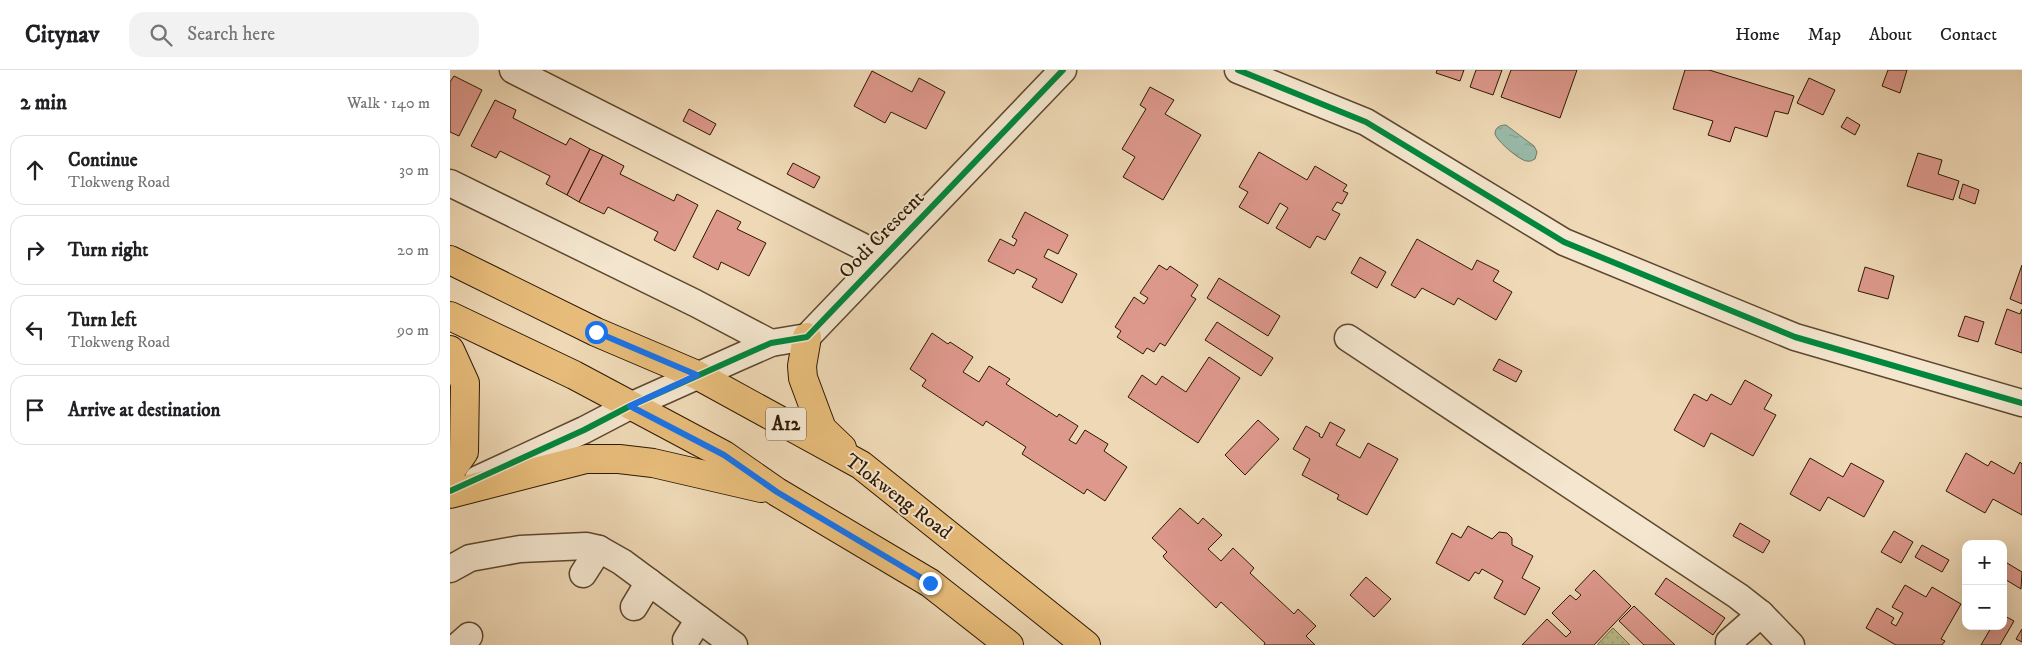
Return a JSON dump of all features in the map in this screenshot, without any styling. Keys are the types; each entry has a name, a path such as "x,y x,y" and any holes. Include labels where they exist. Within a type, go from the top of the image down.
{"main road":[{"name":"Tlokweng Road","path":"450,260 596,332 697,375 861,465 1086,645"},
{"path":"450,316 574,375 724,455 777,492 930,583 1009,645"},
{"path":"807,337 802,366 803,378 822,429 861,465"},
{"path":"450,350 465,383 464,452 450,472"},
{"path":"450,492 586,459 611,459 652,464 718,477 777,492"}],"street":[{"path":"513,70 883,257"},
{"name":"Oodi Crescent","path":"807,337 1063,70"},
{"path":"1238,70 1366,122 1564,242 1795,337 2022,402"},
{"path":"450,183 695,303 771,344"},
{"path":"450,492 697,375 771,344 807,337"},
{"path":"1348,338 1738,596 1761,614 1791,645"},
{"path":"450,569 470,558 514,560 586,546 599,549 612,555 649,582 692,629 734,645"},
{"path":"583,574 599,549"},
{"path":"634,607 649,582"},
{"path":"1729,642 1761,614"}],"green space":[{"path":"1613,628 1630,645 1597,645"}],"water":[{"path":"1506,125 1534,146 1537,152 1535,159 1530,161 1524,160 1504,146 1495,134 1499,126"}],"building":[{"path":"1437,70 1464,70 1460,81 1436,73"},
{"path":"1476,70 1502,70 1493,95 1470,87"},
{"path":"1511,70 1577,70 1560,118 1501,97"},
{"path":"1685,70 1709,70 1794,96 1788,114 1775,111 1767,137 1735,127 1730,142 1708,135 1713,121 1673,109"},
{"path":"1888,70 1907,70 1900,93 1882,86"},
{"path":"872,71 912,92 919,78 945,92 926,129 891,112 885,123 854,106"},
{"path":"454,76 482,90 459,136 450,132 450,82"},
{"path":"1809,78 1835,90 1823,115 1797,103"},
{"path":"1150,87 1174,100 1165,114 1201,135 1163,200 1123,177 1135,157 1122,149 1146,109 1140,105"},
{"path":"495,100 516,110 513,118 566,145 570,138 590,149 567,195 546,184 550,176 500,151 496,158 471,146"},
{"path":"689,109 716,124 710,135 683,121"},
{"path":"1847,117 1860,125 1855,135 1841,127"},
{"path":"590,149 603,155 579,202 567,195"},
{"path":"1259,152 1307,180 1315,166 1347,185 1343,191 1348,193 1342,204 1337,202 1332,210 1340,214 1325,240 1317,236 1310,248 1276,228 1288,208 1280,203 1268,224 1239,207 1248,192 1239,187"},
{"path":"1918,153 1942,160 1938,174 1959,181 1953,200 1907,186"},
{"path":"603,155 624,166 620,174 674,201 677,194 698,205 675,251 654,240 658,232 608,207 604,214 579,202"},
{"path":"793,163 820,177 814,188 787,174"},
{"path":"1963,184 1979,190 1975,204 1959,198"},
{"path":"717,210 741,222 737,229 766,243 749,276 721,262 718,270 693,257"},
{"path":"1025,212 1068,235 1058,254 1048,249 1044,257 1077,274 1062,303 1032,287 1037,279 1017,269 1014,274 988,261 1000,239 1014,246 1017,240 1012,237"},
{"path":"1417,239 1472,270 1477,260 1499,271 1493,281 1512,292 1496,320 1458,298 1454,305 1422,288 1415,298 1391,285"},
{"path":"1360,257 1386,272 1377,288 1351,273"},
{"path":"1159,265 1167,270 1170,266 1198,285 1191,296 1196,299 1165,346 1160,343 1154,352 1147,348 1143,354 1117,337 1121,331 1115,327 1134,297 1144,304 1148,298 1140,293"},
{"path":"2022,265 2022,304 2010,299"},
{"path":"1865,267 1894,276 1888,299 1858,291"},
{"path":"1219,278 1280,316 1268,336 1207,298"},
{"path":"2007,309 2020,314 2022,309 2022,353 1995,344"},
{"path":"1965,316 1984,322 1978,342 1958,336"},
{"path":"1217,322 1273,358 1261,376 1205,340"},
{"path":"932,333 973,357 963,372 979,382 989,366 1010,379 1006,384 1057,417 1059,414 1078,426 1069,440 1076,444 1085,430 1108,444 1104,451 1127,467 1105,501 1087,489 1084,494 1022,454 1026,447 986,421 983,426 922,386 926,380 910,369"},
{"path":"1209,357 1240,378 1198,443 1128,397 1142,375 1156,385 1162,376 1186,392"},
{"path":"1499,359 1522,371 1516,382 1493,370"},
{"path":"1745,380 1772,395 1764,409 1776,415 1753,456 1711,433 1704,447 1674,430 1694,394 1707,401 1711,394 1731,405"},
{"path":"1258,420 1279,439 1245,475 1225,455"},
{"path":"1330,422 1345,430 1336,445 1360,458 1368,443 1398,459 1367,515 1337,499 1339,495 1302,475 1310,459 1293,449 1306,426 1320,434 1319,436 1322,438"},
{"path":"1966,453 1988,466 1991,461 2014,474 2020,462 2022,464 2022,515 1993,499 1985,513 1946,491"},
{"path":"1810,458 1843,477 1851,463 1884,481 1864,517 1828,497 1820,511 1790,494"},
{"path":"1180,508 1198,524 1203,518 1222,535 1208,549 1221,561 1233,548 1254,568 1250,573 1294,614 1298,609 1316,626 1306,636 1315,645 1264,645 1265,643 1221,602 1216,608 1165,559 1163,556 1167,552 1152,538"},
{"path":"1740,523 1770,541 1763,553 1733,536"},
{"path":"1468,526 1492,539 1499,532 1507,533 1512,538 1512,545 1533,556 1522,578 1540,588 1525,615 1494,598 1503,581 1482,569 1479,574 1475,572 1469,581 1436,563 1452,533 1461,538"},
{"path":"1894,531 1913,542 1901,563 1881,552"},
{"path":"1922,545 1949,560 1942,572 1915,557"},
{"path":"2007,563 2022,572 2021,589 2007,580"},
{"path":"1594,570 1631,606 1594,645 1522,645 1547,619 1566,637 1571,632 1552,613 1570,595 1576,600 1581,595 1575,590"},
{"path":"1366,577 1391,599 1374,617 1350,595"},
{"path":"1666,578 1725,618 1713,635 1655,594"},
{"path":"1905,585 1926,597 1932,587 1961,604 1941,639 1945,641 1942,645 1896,645 1866,628 1877,608 1894,618 1891,623 1896,626 1903,613 1892,607"},
{"path":"1634,606 1675,645 1644,645 1619,621"},
{"path":"2007,617 2014,621 2000,645 1981,645 1990,630 2007,630"},
{"path":"2022,629 2022,642 2016,639"}],"cycle path":[{"path":"450,491 584,430 630,406 771,343 807,337 1063,70"},
{"path":"1238,70 1366,122 1564,242 1795,337 2022,403"}],"route":[{"path":"596,332 697,375 630,406 724,455 777,492 930,583"}]}
